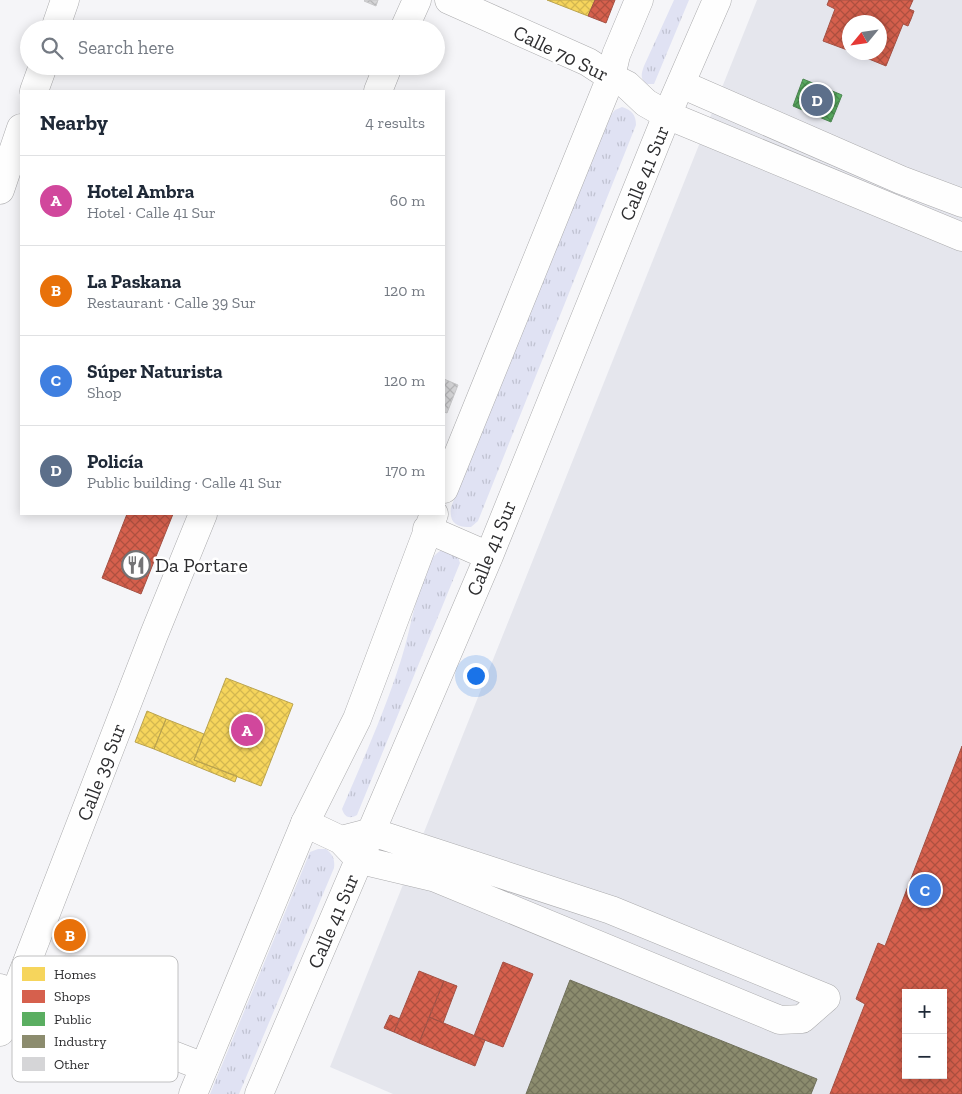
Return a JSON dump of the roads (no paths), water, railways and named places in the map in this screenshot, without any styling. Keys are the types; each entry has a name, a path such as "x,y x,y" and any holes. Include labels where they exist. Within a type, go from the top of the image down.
{"main road":[{"path":"59,20 65,0"},
{"path":"408,20 416,0"},
{"name":"Calle 70 Sur","path":"449,0 588,62 627,85 646,103 667,115 962,237"},
{"path":"445,487 611,77 616,55 639,0"},
{"name":"Calle 41 Sur","path":"259,1094 489,556 667,115 716,0"},
{"path":"34,90 40,75"},
{"path":"378,90 384,75"},
{"path":"681,84 901,180 962,203"},
{"path":"0,190 20,131"},
{"path":"891,209 901,180"},
{"name":"Calle 39 Sur","path":"22,956 203,515"},
{"path":"193,1094 305,823 357,719 430,521 489,556"},
{"path":"305,823 340,840 360,860 436,878 780,1020 802,1019 826,998 611,910 372,832 340,840"},
{"path":"597,944 611,910"},
{"name":"Calle 39 Sur","path":"0,1032 8,991"},
{"path":"178,1057 204,1067"}],"place":[{"name":"Policía","path":"817,100"},
{"name":"Da Portare","path":"136,565"},
{"name":"Hotel Ambra","path":"247,730"},
{"name":"Súper Naturista","path":"925,890"},
{"name":"La Paskana","path":"70,935"}]}
